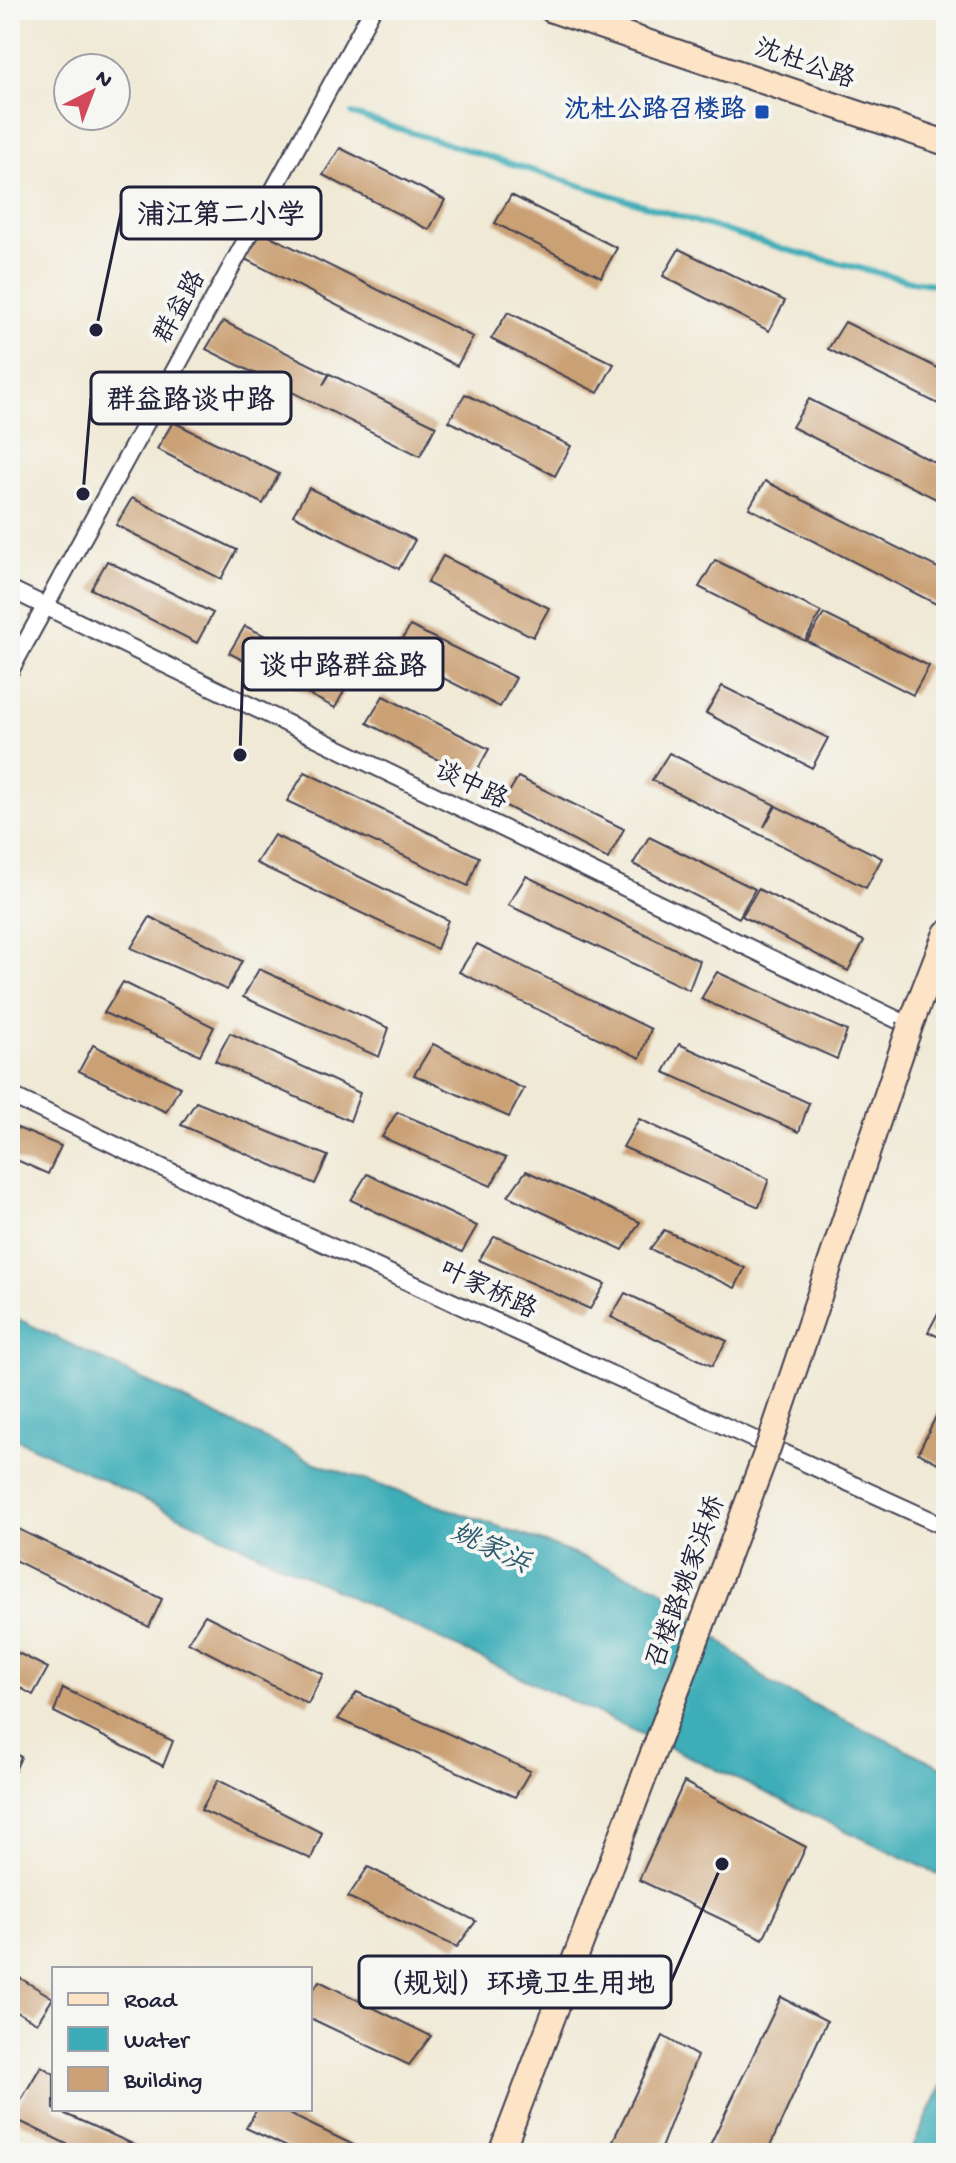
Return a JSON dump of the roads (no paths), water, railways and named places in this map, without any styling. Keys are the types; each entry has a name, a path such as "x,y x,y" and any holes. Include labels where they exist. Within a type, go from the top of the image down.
{"street":[{"name":"群益路","path":"10,671 44,606 104,505 372,10"},
{"name":"沈杜公路","path":"552,10 946,143"},
{"name":"谈中路","path":"10,589 910,1026"},
{"name":"召楼路姚家浜桥","path":"501,2153 768,1448 910,1026 946,933"},
{"name":"叶家桥路","path":"10,1095 295,1230 946,1527"}],"water":[{"name":"姚家浜","path":"10,1315 313,1462 543,1542 658,1587 771,1684 946,1769 946,1878 10,1436"},
{"path":"946,2076 946,2153 910,2153"}],"waterway":[{"path":"352,114 787,250 911,281 946,286"}],"place":[{"name":"沈杜公路召楼路","path":"762,112"},
{"name":"浦江第二小学","path":"96,330"},
{"name":"群益路谈中路","path":"83,494"},
{"name":"谈中路群益路","path":"240,755"},
{"name":"（规划）环境卫生用地","path":"722,1864"}]}
